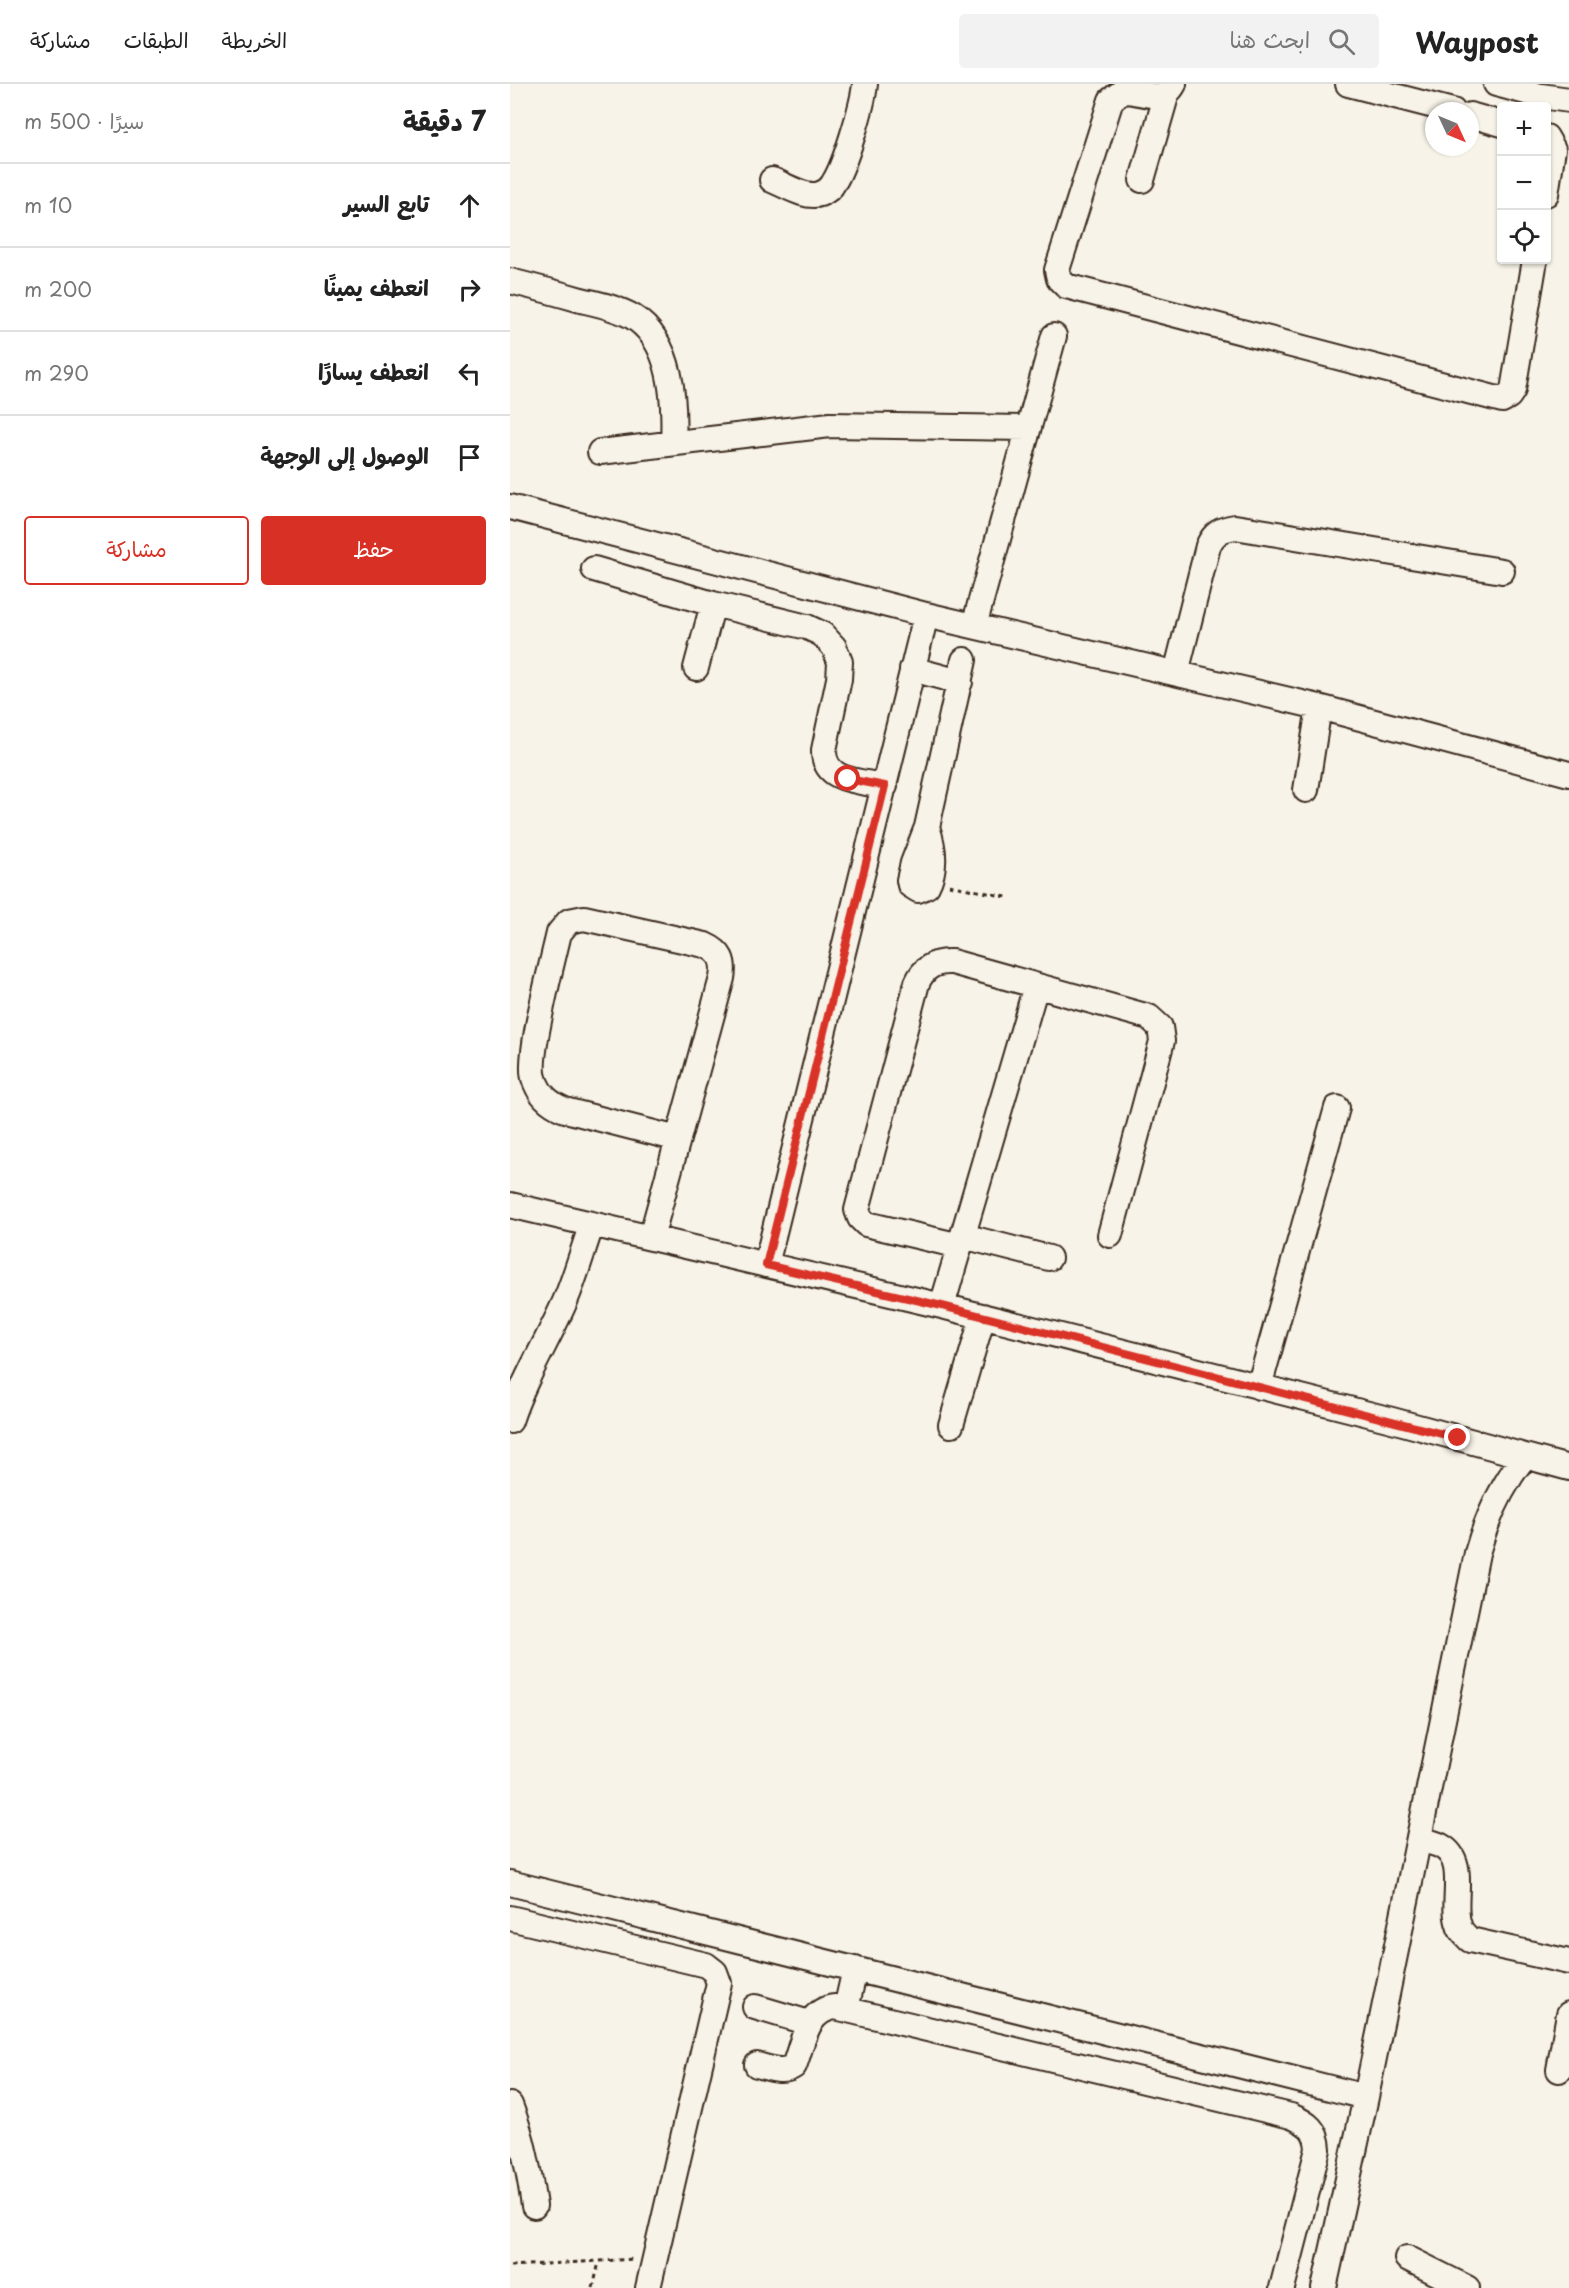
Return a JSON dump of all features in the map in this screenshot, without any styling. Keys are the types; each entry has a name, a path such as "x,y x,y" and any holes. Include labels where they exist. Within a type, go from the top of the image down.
{"street":[{"path":"772,180 811,195 821,194 830,189 836,180 856,122 865,84"},
{"path":"1348,84 1425,104"},
{"path":"1496,84 1541,96 1569,100"},
{"path":"1143,180 1171,89"},
{"path":"1171,89 1160,97 1151,97 1137,92 1123,92 1111,100 1057,270 1059,279 1066,286 1502,400 1513,390 1535,264"},
{"path":"1479,118 1497,123"},
{"path":"1551,146 1553,149 1551,162"},
{"path":"510,280 605,306 634,318 655,339 667,368 673,401 673,443"},
{"path":"974,626 1054,336"},
{"path":"600,452 830,425 1028,428"},
{"path":"510,507 926,615 1319,708 1569,774"},
{"path":"1176,674 1208,546 1213,536 1223,528 1235,526 1502,571"},
{"path":"594,569 714,604 807,627 822,634 834,647 840,663 823,761 829,770 838,776 885,786"},
{"path":"696,668 714,604"},
{"path":"766,1265 926,615"},
{"path":"912,669 962,671 927,827 934,859 930,881"},
{"path":"1306,790 1319,708"},
{"path":"651,1238 722,978 724,968 722,958 715,950 705,945 584,918 569,921 559,933 534,1054 533,1076 538,1088 544,1098 554,1106 678,1139"},
{"path":"1049,1258 866,1224 860,1218 857,1210 916,983 927,968 943,962 952,962 1149,1017 1160,1027 1162,1041 1110,1234"},
{"path":"942,1306 1036,986"},
{"path":"1259,1387 1337,1108"},
{"path":"510,1205 983,1316 1392,1420 1569,1468"},
{"path":"510,1421 532,1364 567,1298 592,1224"},
{"path":"951,1425 983,1316"},
{"path":"1324,2288 1366,2097 1477,1553 1499,1492 1524,1457"},
{"path":"1419,1839 1443,1846 1453,1858 1457,1872 1456,1912 1459,1928 1470,1940 1569,1962"},
{"path":"510,1883 1366,2097"},
{"path":"510,1918 706,1965 714,1972 718,1983 717,1994 648,2288"},
{"path":"846,2009 855,1969"},
{"path":"755,2007 809,2023"},
{"path":"757,2065 782,2071 790,2069 794,2066 809,2023 819,2011 827,2007 835,2007 1280,2113 1302,2121 1311,2127 1317,2137 1317,2149 1282,2288"},
{"path":"1559,2070 1569,2014"},
{"path":"510,2105 529,2166 534,2206"},
{"path":"1418,2272 1467,2288"}],"path":[{"path":"930,881 1007,897"},
{"path":"510,2266 655,2258"},
{"path":"593,2288 599,2262"}],"route":[{"path":"848,779 885,786 766,1265 1019,1325 1093,1346 1458,1438"}]}
